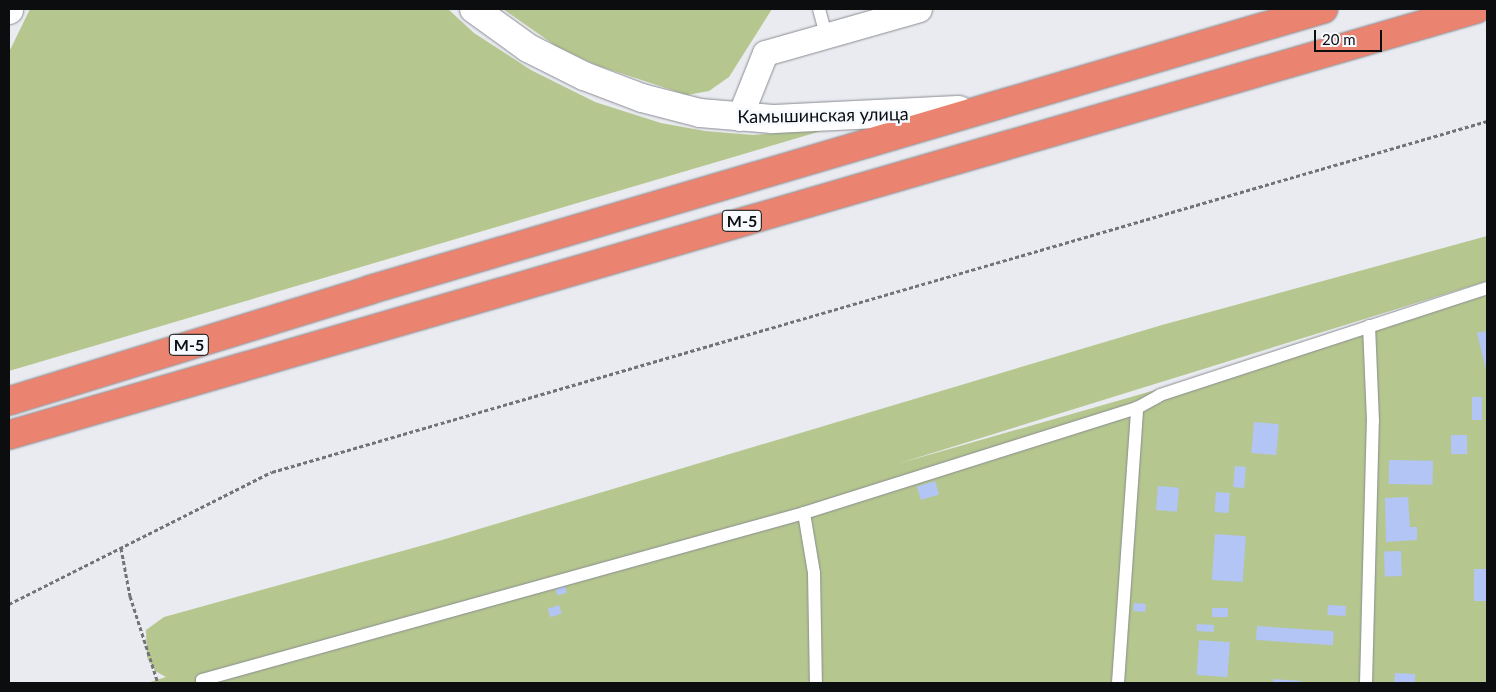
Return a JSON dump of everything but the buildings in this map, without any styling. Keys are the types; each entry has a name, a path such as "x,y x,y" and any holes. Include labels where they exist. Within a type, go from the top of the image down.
{"highway":[{"name":"М-5","path":"9,401 369,290 1324,9"},
{"name":"М-5","path":"9,435 1476,9"}],"street":[{"name":"Камышинская улица","path":"474,9 528,48 584,76 642,98 700,113 738,118 824,118 988,108"},
{"path":"738,118 766,53 919,9"}],"lane":[{"path":"819,9 826,35"},
{"path":"203,683 202,680 804,513 1137,408 1160,395 1487,288"},
{"path":"1366,683 1373,421 1370,326"},
{"path":"1118,683 1137,408"},
{"path":"804,513 814,573 816,683"}],"path":[{"path":"9,604 272,472 1487,122"},
{"path":"121,548 130,596 158,683"}],"green space":[{"path":"30,9 448,9 474,33 531,70 595,102 661,123 705,131 753,135 828,129 9,371 9,52"},
{"path":"503,9 772,9 729,77 709,91 687,95 596,65 556,46"},
{"path":"1487,236 1487,281 897,464 1487,295 1487,683 147,683 166,677 155,671 147,657 146,630 164,617 442,540 1162,325"}]}
